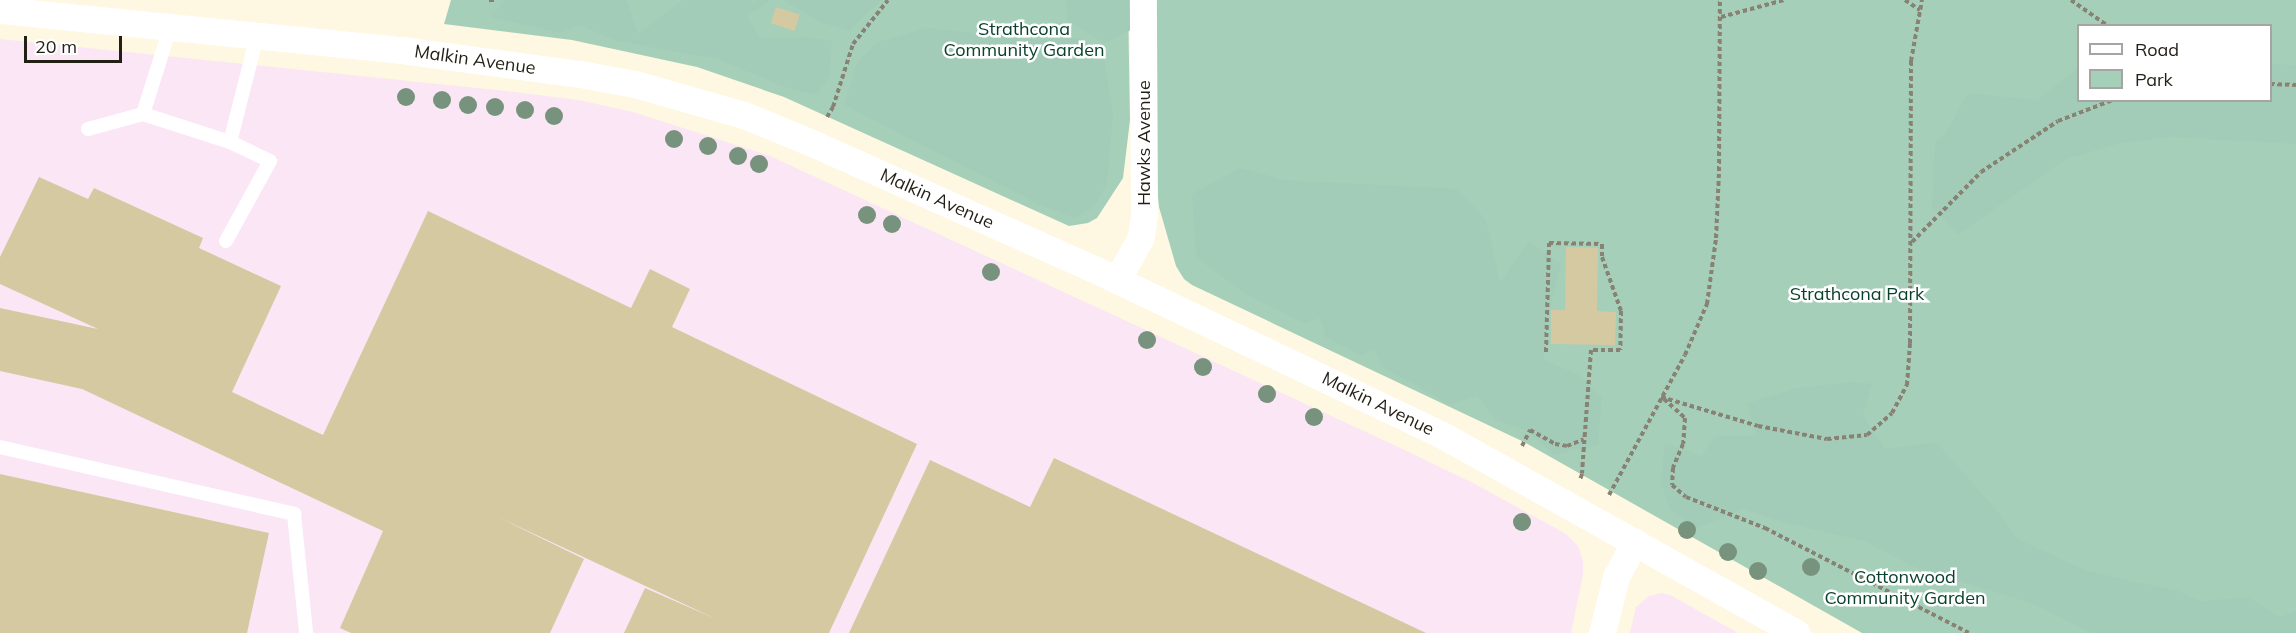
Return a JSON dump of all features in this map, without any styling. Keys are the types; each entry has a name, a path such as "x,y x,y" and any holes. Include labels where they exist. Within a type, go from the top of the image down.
{"street":[{"name":"Hawks Avenue","path":"1117,280 1141,237 1144,215 1143,0"},
{"name":"Malkin Avenue","path":"0,10 402,50 624,82 716,106 813,142 1117,280 1444,436 1568,503 1797,633"},
{"path":"1602,633 1616,577 1635,542"}],"lane":[{"path":"143,114 170,28"},
{"path":"230,142 257,36"},
{"path":"88,129 143,114 230,142 270,161 226,242"},
{"path":"0,447 294,514 306,633"}],"path":[{"path":"489,0 495,0"},
{"path":"813,142 833,107 853,44 888,0"},
{"path":"1596,520 1685,356 1707,304 1716,238 1720,0"},
{"path":"1721,17 1784,0"},
{"path":"1905,0 1920,10"},
{"path":"1661,397 1769,429 1827,439 1867,435 1892,413 1907,385 1911,243 1911,61 1922,0"},
{"path":"2071,0 2105,24"},
{"path":"2272,84 2296,85"},
{"path":"1911,243 1981,171 2058,121 2108,102"},
{"path":"1546,352 1549,243 1602,244 1602,257 1621,311 1620,350 1591,350 1582,474 1568,503"},
{"path":"1661,397 1685,418 1683,444 1673,468 1672,485 1686,497 1765,528 1969,633"},
{"path":"1510,471 1530,430 1555,444 1567,446 1584,439"}],"shaded area":[{"path":"0,39 578,100 633,112 770,156 1394,445 1475,484 1566,534 1578,546 1583,561 1583,574 1571,633 0,633"},
{"path":"1662,593 1670,595 1738,633 1630,633 1636,607 1649,596"}],"green space":[{"name":"Strathcona Community Garden","path":"451,0 1128,0 1130,120 1123,178 1097,218 1088,223 1069,226 784,97 697,67 572,40 444,24"},
{"path":"505,0 627,0 638,34 683,0 750,0 754,3 754,0 771,0 747,16 760,38 807,37 832,41 829,77 816,95 785,87 717,59 617,41 579,25 560,33 490,17"},
{"path":"783,0 881,0 849,31 820,22"},
{"path":"1066,0 1132,0 1133,29 1104,43 1067,20"},
{"name":"Strathcona Park","path":"1155,0 2296,0 2296,633 1862,633 1524,442 1192,285 1184,279 1176,266 1159,207 1156,178"},
{"name":"Strathcona Community Garden","path":"926,28 1038,40 1081,38 1104,59 1113,114 1107,183 1095,206 1075,218 1042,206 844,105 858,61 878,42"},
{"path":"2272,64 2296,65 2296,144 2170,137 2121,143 2066,159 1958,235 1932,207 1935,142 1945,134 1968,93 2037,100 2077,69 2077,102 2272,102"},
{"path":"1240,168 1284,180 1458,189 1486,220 1500,282 1529,242 1561,264 1546,325 1544,360 1578,374 1602,398 1598,445 1554,455 1527,431 1496,420 1477,396 1449,404 1381,366 1375,350 1360,355 1326,338 1320,318 1304,323 1245,294 1196,257 1192,194"},
{"path":"1851,382 1872,384 1863,415 1885,449 1936,442 1999,513 2017,539 2087,571 2178,591 2202,601 2248,597 2280,617 2296,611 2296,633 2092,633 2031,603 1914,567 1864,541 1790,524 1742,509 1695,529 1670,509 1661,483 1665,443 1701,456 1715,436 1756,436 1748,403 1797,388"}],"building":[{"path":"776,7 800,15 795,31 771,23"},
{"path":"39,177 88,199 94,188 203,238 199,248 281,286 232,392 323,435 428,211 631,308 650,269 690,289 672,327 917,444 829,633 624,633 645,588 716,619 498,517 584,559 550,633 351,633 340,628 383,531 82,389 0,371 0,308 98,329 0,284 0,257"},
{"path":"1566,247 1598,248 1597,311 1616,312 1615,345 1551,344 1551,310 1565,310"},
{"path":"1054,458 1426,633 849,633 930,460 1030,507"},
{"path":"0,474 269,533 247,633 0,633"}],"park label":[{"name":"Cottonwood Community Garden","path":"1905,588"}]}
